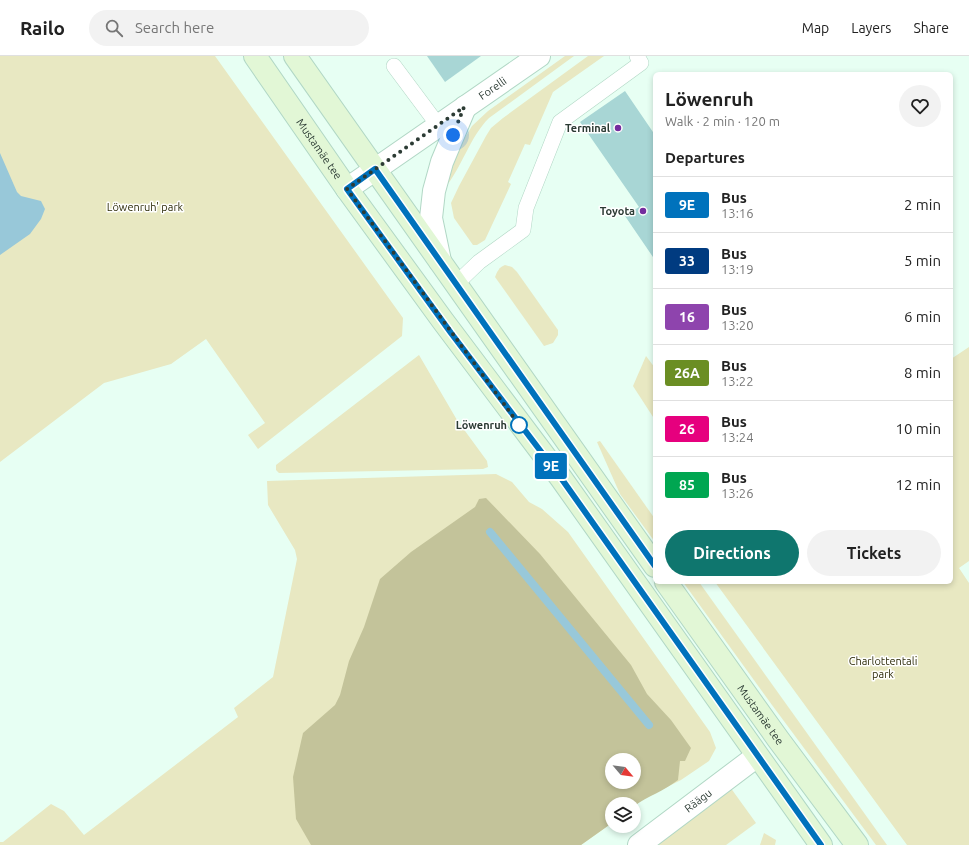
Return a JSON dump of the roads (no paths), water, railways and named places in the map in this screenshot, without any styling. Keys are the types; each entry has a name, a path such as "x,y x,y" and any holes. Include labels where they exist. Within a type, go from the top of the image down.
{"main road":[{"name":"Mustamäe tee","path":"255,56 347,189 452,334 561,478 821,845"},
{"path":"295,56 653,563"},
{"name":"Mustamäe tee","path":"667,584 778,739 857,845"}],"street":[{"name":"Forelli","path":"347,189 539,56"},
{"path":"440,261 431,218 434,191 442,162 464,107"},
{"name":"Räägu","path":"639,845 757,756"}],"lane":[{"path":"456,284 479,262 523,230 526,208 560,122 641,63 637,56"},
{"path":"394,66 438,125"}],"water":[{"path":"0,153 17,192 21,196 41,201 45,209 41,219 30,234 0,255"}],"waterway":[{"path":"490,532 649,725"}],"place":[{"name":"Terminal","path":"618,128"},
{"name":"Toyota","path":"643,211"},
{"name":"Löwenruh","path":"519,425"}],"park label":[{"name":"Löwenruh' park","path":"145,207"},
{"name":"Charlottentali park","path":"883,667"}]}
